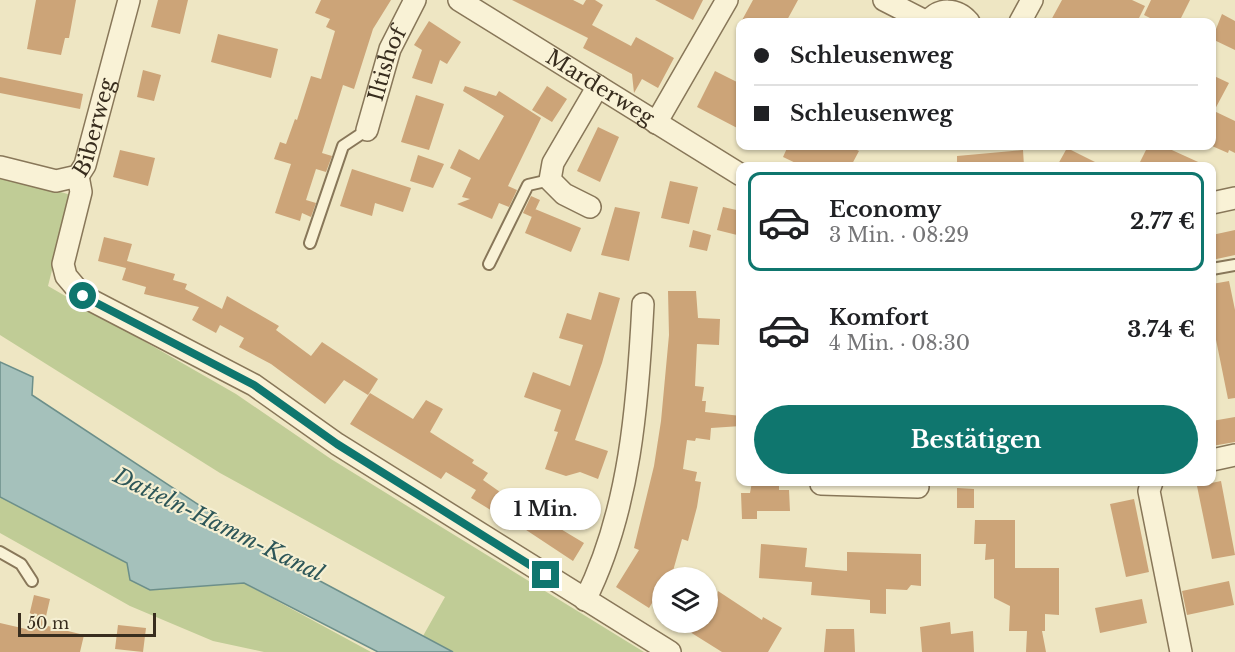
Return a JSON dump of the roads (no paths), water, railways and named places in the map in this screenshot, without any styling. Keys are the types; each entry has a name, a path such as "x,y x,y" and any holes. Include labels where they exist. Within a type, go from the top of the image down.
{"street":[{"name":"Biberweg","path":"0,167 56,182 78,176 85,165 129,0"},
{"name":"Iltishof","path":"367,130 390,49 415,0"},
{"name":"Marderweg","path":"459,0 736,172"},
{"path":"656,123 727,0"},
{"path":"884,0 920,18"},
{"path":"1022,18 1032,0"},
{"path":"932,18 935,14 951,10 965,18"},
{"path":"590,207 564,195 550,180 553,163 598,86"},
{"path":"78,176 81,192 63,264 66,276 83,296 254,385 337,444 670,652"},
{"path":"1216,202 1235,198"},
{"path":"585,600 606,552 629,455 638,395 643,304"},
{"path":"1216,459 1235,455"},
{"path":"886,486 918,487"},
{"path":"1151,486 1149,491 1181,652"}],"lane":[{"path":"310,243 343,146 367,130"},
{"path":"489,264 528,185 550,180"},
{"path":"1216,268 1235,265"},
{"path":"0,552 21,564 32,581"}],"water":[{"name":"Datteln-Hamm-Kanal","path":"0,362 33,377 32,395 290,565 453,652 378,652 244,583 150,590 130,580 127,563 0,497"}]}
